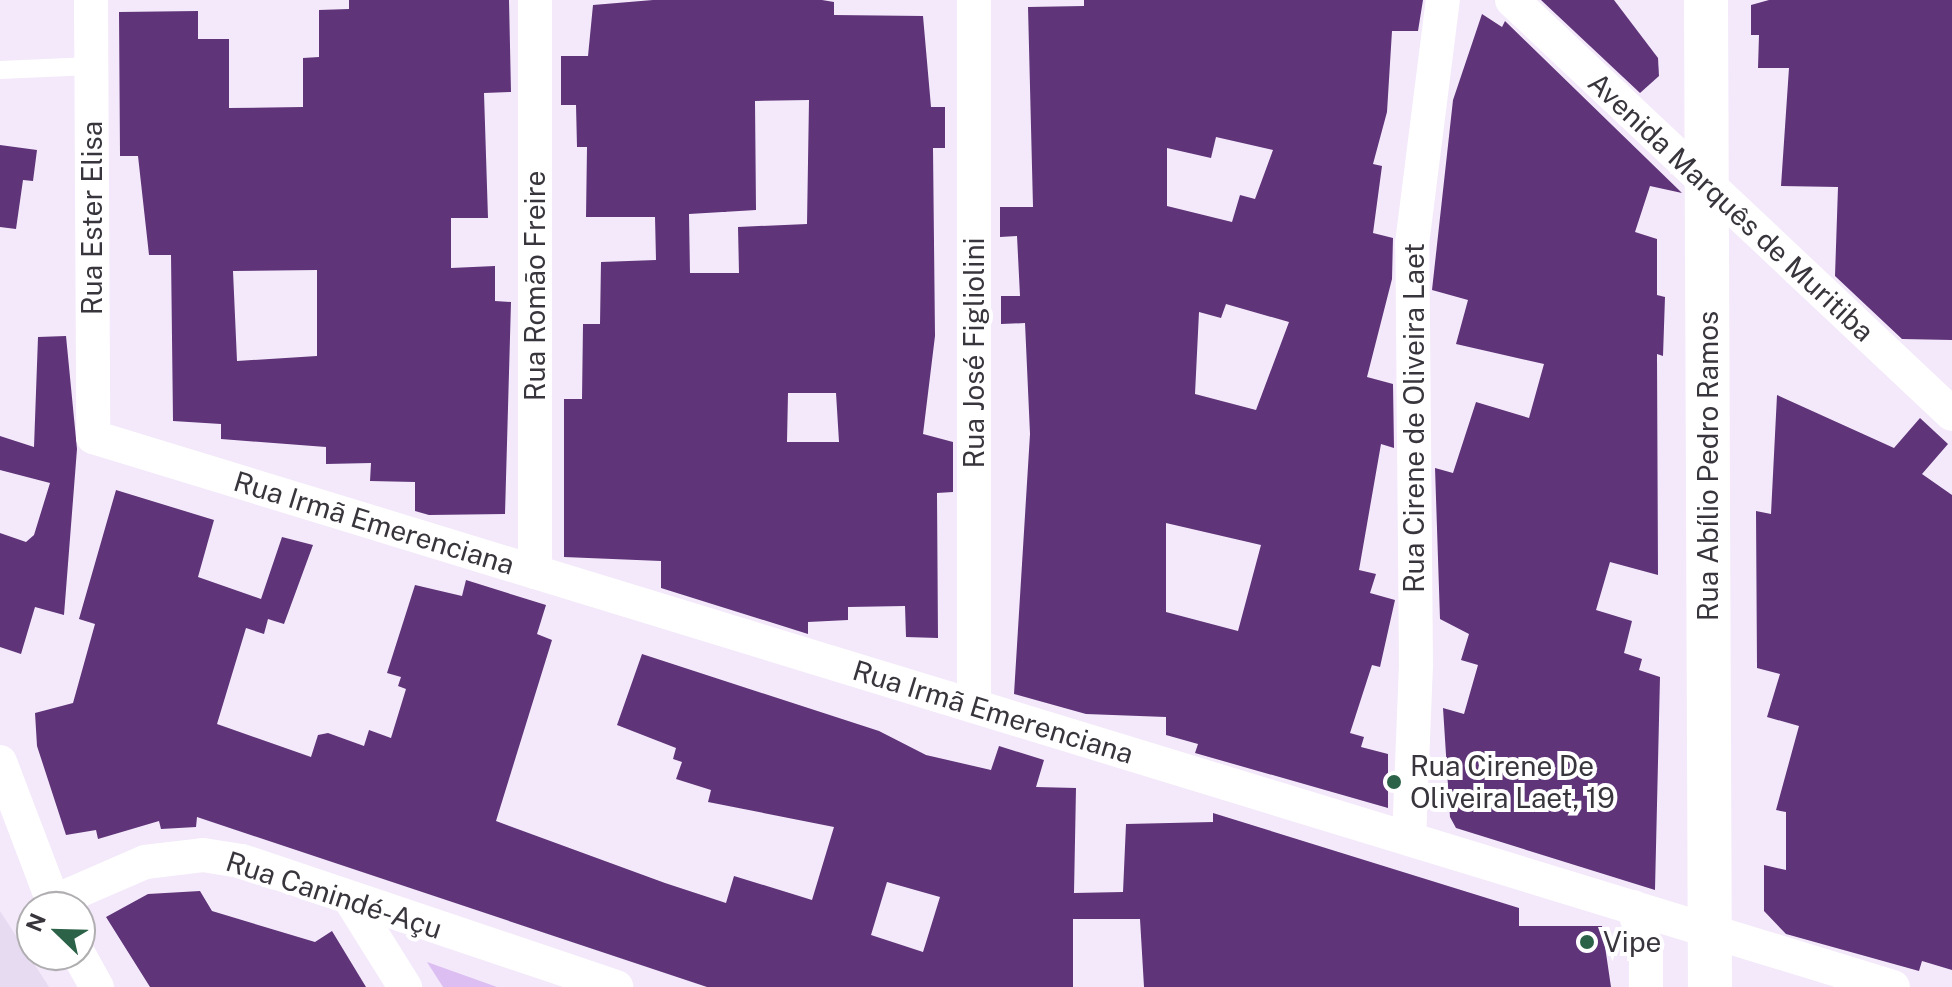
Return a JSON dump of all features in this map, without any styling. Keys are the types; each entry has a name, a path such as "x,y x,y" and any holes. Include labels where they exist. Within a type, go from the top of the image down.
{"main road":[{"name":"Rua Abílio Pedro Ramos","path":"1706,0 1710,987"}],"street":[{"name":"Rua Ester Elisa","path":"91,0 93,437"},
{"name":"Rua Romão Freire","path":"535,0 535,572"},
{"name":"Rua José Figliolini","path":"974,0 974,706"},
{"name":"Rua Cirene de Oliveira Laet","path":"1409,839 1416,667 1412,244 1443,0"},
{"name":"Avenida Marquês de Muritiba","path":"1512,0 1707,187 1952,414"},
{"name":"Rua Irmã Emerenciana","path":"93,437 1893,987"},
{"path":"0,762 49,891"},
{"name":"Rua Canindé-Açu","path":"82,891 145,862 203,855 350,899 556,978 616,987"},
{"path":"350,899 405,987"},
{"path":"1633,907 1646,946 1646,987"}],"lane":[{"path":"0,70 91,66"}],"shaded area":[{"path":"0,911 16,936 16,971 39,971 49,987 0,987"},
{"path":"427,962 497,987 443,987"}],"building":[{"path":"349,0 509,0 511,92 484,93 488,218 451,218 451,268 495,266 495,301 511,302 505,514 429,515 415,511 415,482 370,481 371,463 326,464 326,447 221,439 221,424 173,421 171,255 149,255 138,156 120,156 119,12 198,11 198,39 229,39 229,108 303,107 303,58 319,57 319,10 349,9","holes":["317,270 317,356 237,361 233,271"]},
{"path":"653,0 822,0 834,2 834,15 923,16 931,107 945,107 945,148 933,148 935,336 923,434 953,442 953,492 937,493 938,638 906,637 905,606 848,607 848,620 808,622 808,634 661,588 661,561 564,557 564,399 582,399 583,324 600,324 601,262 656,260 655,217 586,217 587,147 577,147 576,105 561,105 561,56 588,56 593,5","holes":["809,100 807,224 738,227 739,273 690,273 689,214 756,210 755,101","788,393 836,393 839,442 787,442"]},
{"path":"1084,0 1423,0 1418,31 1392,31 1387,112 1373,164 1382,166 1373,233 1393,238 1392,279 1367,377 1393,384 1394,448 1381,444 1359,570 1376,574 1370,593 1395,600 1380,667 1372,665 1350,733 1364,737 1361,747 1388,754 1388,808 1195,753 1198,744 1166,735 1166,717 1086,714 1014,694 1030,434 1025,323 1001,324 1001,296 1020,296 1017,236 1000,237 1000,207 1033,207 1028,7 1084,6","holes":["1216,137 1273,150 1255,199 1240,195 1232,222 1167,206 1167,148 1211,158","1226,304 1289,322 1256,410 1195,394 1199,312 1221,318","1166,523 1261,545 1238,631 1166,612"]},
{"path":"1541,0 1614,0 1658,58 1659,76 1640,93"},
{"path":"1769,0 1952,0 1952,340 1902,339 1835,276 1838,187 1781,186 1789,68 1758,68 1759,35 1751,35 1751,5"},
{"path":"1482,14 1502,27 1505,21 1682,193 1650,186 1635,232 1657,239 1657,295 1665,297 1663,356 1657,354 1658,575 1610,562 1596,610 1632,621 1624,653 1642,659 1639,670 1660,677 1655,890 1456,828 1450,817 1443,708 1464,714 1478,665 1461,660 1469,634 1440,619 1435,468 1453,473 1476,402 1529,418 1544,364 1456,344 1468,300 1432,290 1453,100"},
{"path":"0,145 37,150 33,181 23,180 16,229 0,227"},
{"path":"66,336 77,449 64,615 35,607 21,654 0,647 0,533 26,542 34,535 50,483 0,470 0,436 34,447 38,337"},
{"path":"1777,395 1894,448 1920,418 1948,444 1922,474 1952,495 1952,970 1922,961 1919,971 1786,934 1764,911 1764,865 1786,870 1786,812 1776,810 1799,726 1767,717 1780,674 1757,668 1756,511 1771,514"},
{"path":"116,490 214,520 198,577 261,599 282,537 313,545 284,624 268,619 264,634 246,628 217,724 311,757 318,735 328,733 364,746 369,730 391,738 406,689 398,686 401,677 387,673 415,585 462,596 466,580 546,605 537,634 552,640 496,821 665,883 726,903 734,876 812,900 834,827 708,802 711,790 676,779 682,762 673,759 676,748 617,725 642,654 879,731 926,755 991,770 999,746 1044,760 1036,787 1076,788 1074,893 1123,892 1126,824 1213,822 1213,813 1519,908 1519,926 1602,926 1611,987 1144,987 1140,919 1073,919 1073,987 707,987 197,817 196,827 161,829 159,821 98,839 96,830 66,835 37,746 35,713 73,703 95,624 79,619","holes":["887,882 940,897 923,952 871,935"]},
{"path":"200,891 212,911 315,942 332,931 366,987 150,987 106,917 148,894"}],"place":[{"name":"Rua Cirene De Oliveira Laet, 19","path":"1394,782"},
{"name":"Vipe","path":"1587,942"}]}
